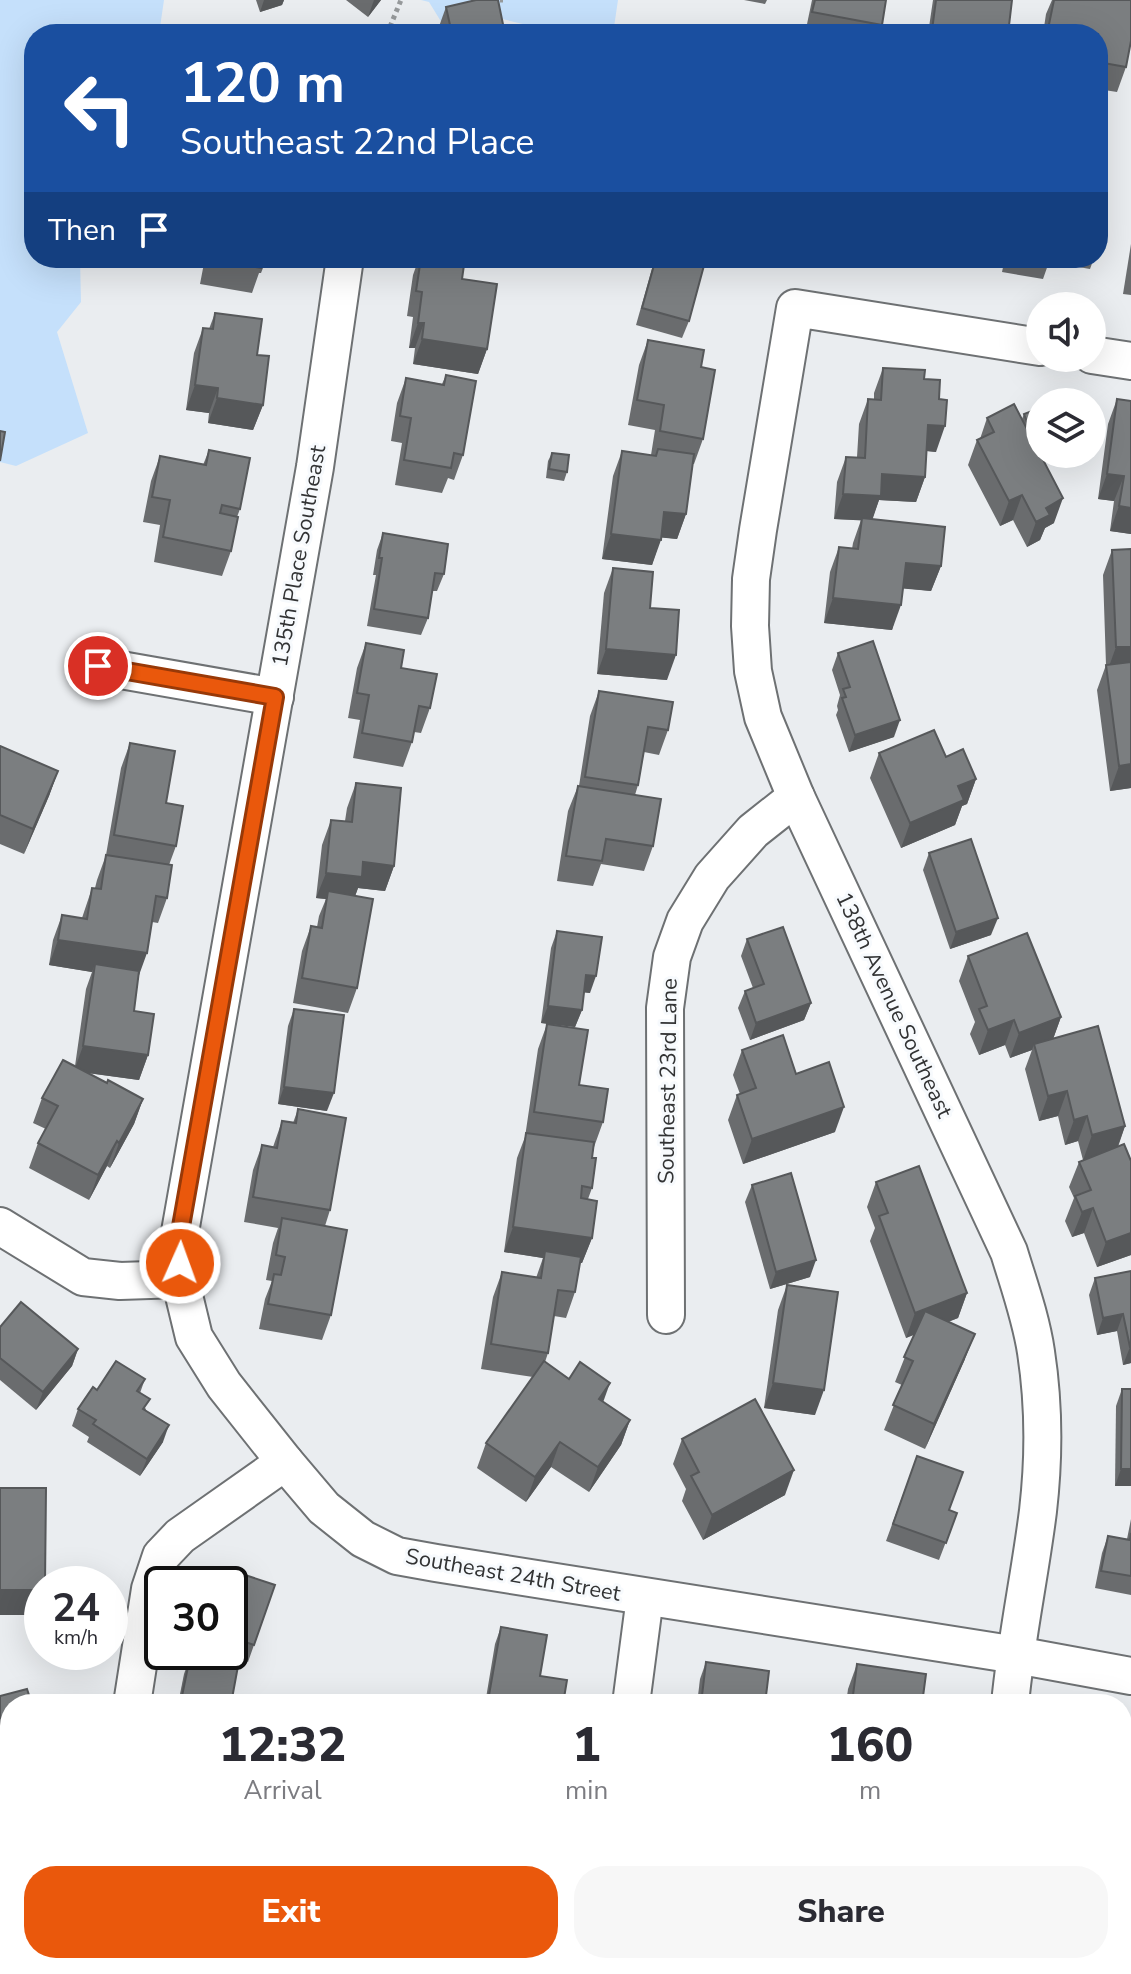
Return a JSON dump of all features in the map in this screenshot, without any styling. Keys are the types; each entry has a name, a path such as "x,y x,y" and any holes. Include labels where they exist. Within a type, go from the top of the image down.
{"street":[{"name":"135th Place Southeast","path":"180,1279 180,1232 315,467 344,268"},
{"name":"138th Avenue Southeast","path":"1011,1694 1038,1509 1042,1455 1036,1351 1024,1300 1009,1252 796,797 763,717 753,671 750,626 751,579 795,308 1026,345"},
{"path":"1106,357 1131,361"},
{"path":"98,666 275,697"},
{"name":"Southeast 23rd Lane","path":"666,1315 665,1008 672,957 685,921 712,877 753,831 796,797"},
{"path":"0,1226 83,1277 120,1281 180,1279"},
{"name":"Southeast 24th Street","path":"180,1279 194,1337 224,1385 324,1508 363,1539 397,1556 1131,1676"},
{"path":"134,1694 150,1589 161,1556 180,1536 285,1462"},
{"path":"632,1694 645,1597"}],"path":[{"path":"391,24 401,0"},
{"path":"484,0 503,0"}],"shaded area":[{"path":"0,0 164,0 160,24 24,24 24,268 80,268 81,302 57,332 88,433 16,466 0,462"},
{"path":"421,0 618,0 614,24 523,24 498,18 466,24 443,24 429,2"}],"building":[{"path":"476,0 498,0 503,24 450,24 446,7"},
{"path":"815,0 886,0 882,24 812,12"},
{"path":"936,0 1012,0 1009,24 933,24"},
{"path":"1054,0 1131,0 1131,41 1126,67 1108,64 1108,24 1049,24"},
{"path":"419,268 464,268 462,279 497,284 487,349 422,339 424,323 418,323 422,292 416,291"},
{"path":"653,268 703,268 689,321 642,308"},
{"path":"215,313 262,319 257,355 269,356 263,405 217,398 218,388 195,385 203,328 213,329"},
{"path":"648,340 704,350 701,367 715,370 703,439 660,431 664,405 637,400"},
{"path":"883,368 925,370 924,379 940,380 939,399 947,400 945,426 928,425 925,477 882,474 881,496 843,494 846,457 865,458 868,399 881,400"},
{"path":"446,375 476,381 463,455 454,453 451,468 404,460 411,418 400,416 406,378 444,385"},
{"path":"1117,399 1131,401 1131,508 1119,506 1124,476 1107,474"},
{"path":"1014,404 1026,427 1026,468 1047,468 1063,498 1046,508 1050,515 1036,522 1022,495 1009,501 977,440 994,432 987,418"},
{"path":"0,431 5,432 0,461"},
{"path":"658,449 694,454 686,514 664,512 661,540 611,534 622,451 656,456"},
{"path":"209,450 250,458 240,509 222,505 220,513 238,517 231,551 163,537 170,500 152,497 160,456 206,465"},
{"path":"552,453 569,455 567,472 549,469"},
{"path":"862,518 945,527 941,566 906,563 901,605 833,598 839,547 858,549"},
{"path":"383,533 448,544 444,574 435,573 428,618 374,609"},
{"path":"1131,549 1131,647 1116,647 1112,550"},
{"path":"613,568 653,572 650,608 679,610 676,655 606,649"},
{"path":"873,641 900,720 855,735 842,698 846,697 843,689 850,687 838,653"},
{"path":"366,643 404,650 401,668 437,674 430,708 419,706 412,742 362,733 369,695 357,693"},
{"path":"1131,662 1131,764 1119,766 1106,665"},
{"path":"599,691 673,702 668,730 648,727 638,785 585,777"},
{"path":"934,730 946,757 963,749 976,779 958,786 964,800 910,823 879,753"},
{"path":"130,743 175,751 166,803 183,806 176,846 114,835"},
{"path":"0,746 58,771 33,829 0,815"},
{"path":"356,783 401,788 394,866 363,862 362,877 326,873 331,820 352,822"},
{"path":"578,786 661,799 653,846 606,839 602,861 566,856"},
{"path":"971,839 998,918 956,932 929,853"},
{"path":"106,855 172,865 167,898 156,896 147,953 58,940 62,915 87,919 92,888 101,889"},
{"path":"328,891 373,899 357,988 302,978 311,926 322,928"},
{"path":"783,927 811,1003 756,1023 745,991 764,984 747,939"},
{"path":"557,931 602,937 596,976 586,975 582,1010 548,1006"},
{"path":"1027,933 1061,1017 1019,1033 1014,1020 988,1030 979,1009 987,1006 968,956"},
{"path":"95,964 139,971 134,1011 154,1014 148,1055 83,1046"},
{"path":"294,1009 344,1015 334,1093 284,1087"},
{"path":"547,1024 588,1030 579,1085 608,1089 603,1122 534,1112"},
{"path":"1098,1026 1125,1126 1092,1135 1087,1116 1074,1120 1067,1091 1048,1096 1034,1044"},
{"path":"783,1035 796,1074 829,1062 844,1107 752,1139 737,1095 756,1088 742,1050"},
{"path":"63,1060 143,1099 98,1175 38,1143 58,1106 42,1098"},
{"path":"298,1109 346,1118 330,1210 253,1197 262,1145 277,1148 282,1121 296,1123"},
{"path":"526,1133 594,1142 592,1158 596,1158 592,1188 582,1186 581,1198 597,1201 592,1238 513,1227"},
{"path":"1124,1144 1131,1161 1131,1233 1106,1242 1093,1208 1082,1212 1075,1196 1091,1190 1079,1162"},
{"path":"919,1166 967,1293 915,1313 879,1216 888,1213 876,1182"},
{"path":"791,1173 816,1260 776,1272 752,1185"},
{"path":"282,1218 347,1230 331,1315 268,1304 274,1274 281,1275 285,1257 276,1255"},
{"path":"545,1251 581,1257 575,1292 558,1290 548,1353 491,1344 502,1272 541,1278"},
{"path":"1131,1271 1130,1347 1123,1314 1103,1318 1095,1278"},
{"path":"787,1285 838,1292 824,1390 773,1383"},
{"path":"21,1302 78,1349 43,1392 0,1358 0,1327"},
{"path":"925,1311 975,1334 934,1424 893,1405 913,1361 904,1357"},
{"path":"116,1361 145,1379 137,1391 150,1399 143,1409 169,1425 147,1459 93,1424 96,1420 78,1409 93,1387 97,1390"},
{"path":"544,1361 569,1379 580,1362 610,1383 599,1399 630,1420 598,1467 560,1442 535,1477 486,1443"},
{"path":"1122,1389 1131,1389 1131,1469 1121,1469"},
{"path":"755,1399 794,1470 712,1515 691,1476 699,1472 682,1439"},
{"path":"917,1456 963,1472 949,1510 957,1513 946,1543 893,1524"},
{"path":"0,1488 46,1488 45,1566 24,1566 24,1590 0,1590"},
{"path":"1131,1533 1131,1576 1101,1571 1108,1536 1130,1540"},
{"path":"248,1576 275,1585 254,1645 248,1643"},
{"path":"501,1627 547,1635 540,1676 567,1680 565,1694 489,1694"},
{"path":"706,1662 769,1671 766,1694 702,1694"},
{"path":"857,1664 926,1674 923,1694 853,1694"},
{"path":"187,1670 237,1670 233,1694 182,1694"},
{"path":"27,1689 29,1694 8,1694"}],"route":[{"path":"98,666 275,697 180,1232 180,1263"}]}
